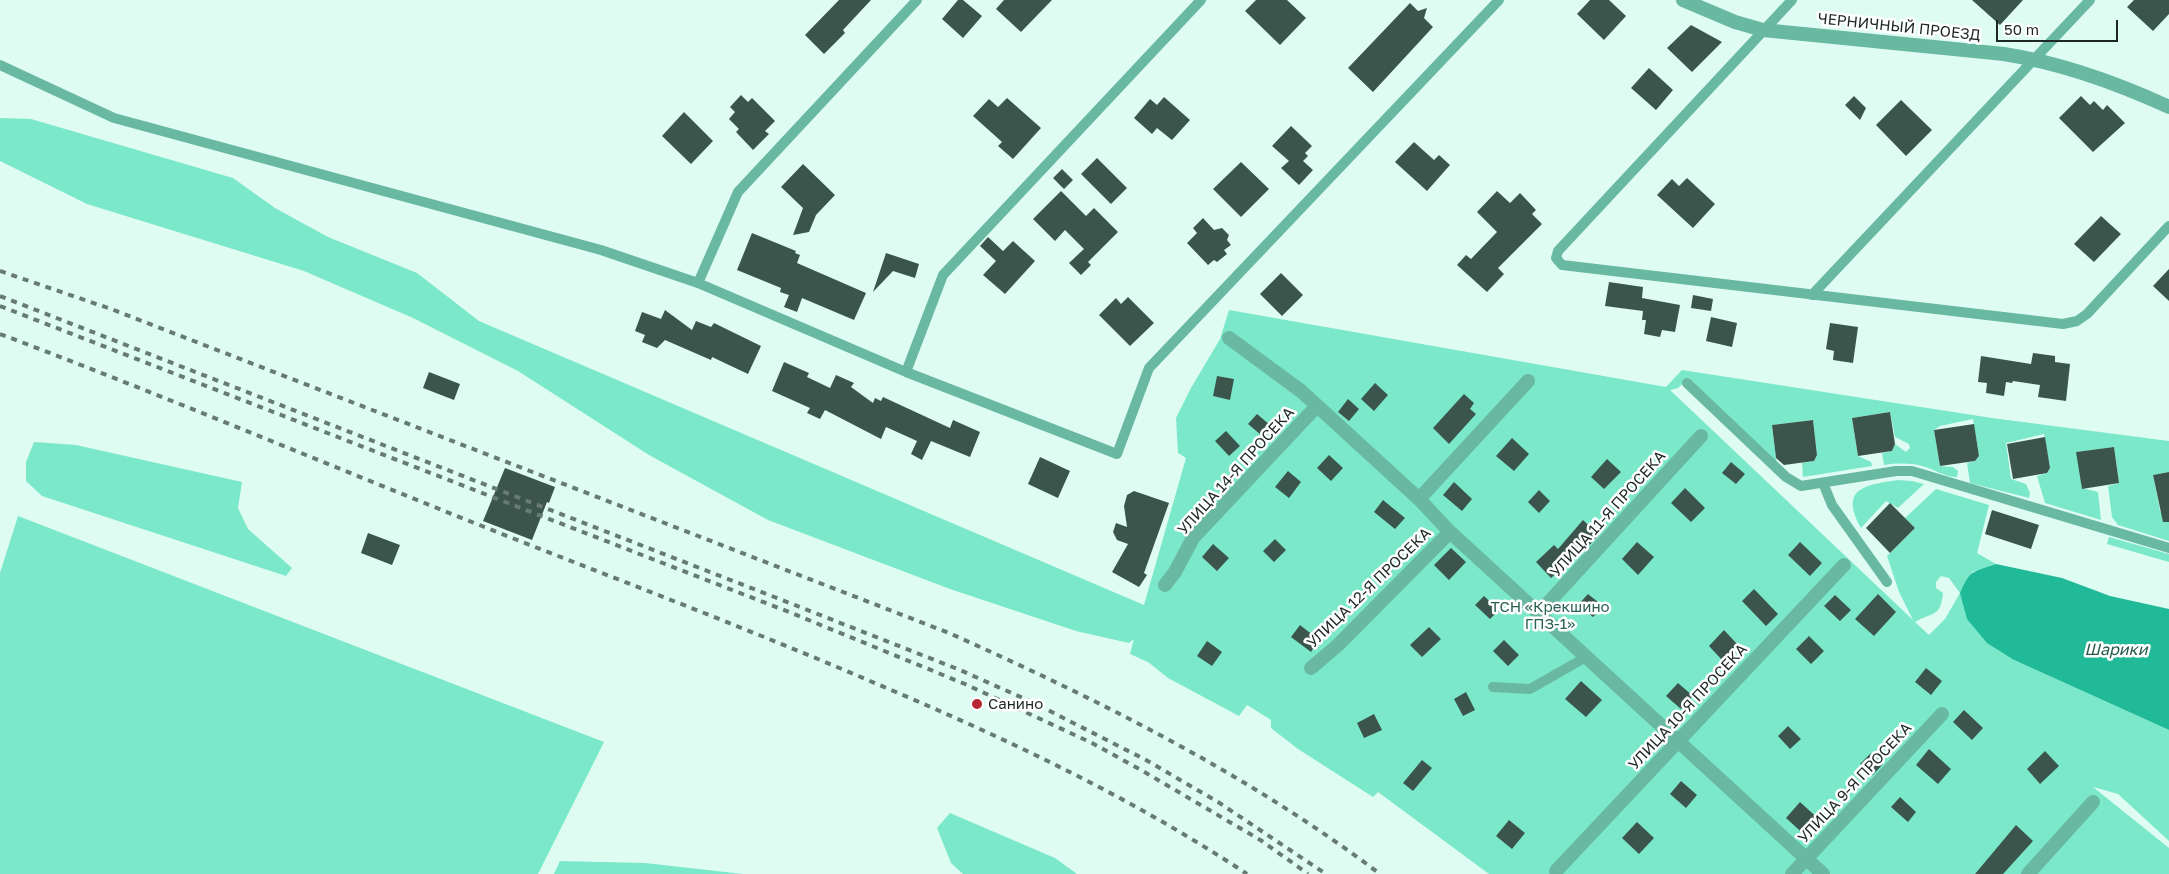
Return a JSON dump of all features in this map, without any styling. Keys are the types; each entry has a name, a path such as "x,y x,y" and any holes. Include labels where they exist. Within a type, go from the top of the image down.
{"street":[{"name":"ЧЕРНИЧНЫЙ ПРОЕЗД","path":"1683,0 1735,22 1764,30 2004,54 2036,59 2105,80 2169,107"},
{"path":"1229,338 1301,391 1420,499 1450,532 1823,874"},
{"path":"1420,499 1528,381"},
{"name":"УЛИЦА 14-Я ПРОСЕКА","path":"1165,585 1176,572 1193,538 1317,406"},
{"name":"УЛИЦА 11-Я ПРОСЕКА","path":"1539,614 1701,436"},
{"name":"УЛИЦА 12-Я ПРОСЕКА","path":"1310,668 1338,645 1450,532"},
{"name":"УЛИЦА 10-Я ПРОСЕКА","path":"1556,871 1844,565"},
{"name":"УЛИЦА 9-Я ПРОСЕКА","path":"1792,874 1942,714"},
{"path":"2028,874 2093,802"}],"lane":[{"path":"698,283 738,192 917,0"},
{"path":"906,372 943,275 1201,0"},
{"path":"0,65 114,118 601,250 698,283 906,372 1117,454 1149,368 1499,0"},
{"path":"1792,0 1558,251 1556,258 1562,265 2063,324 2077,321 2087,314 2169,226"},
{"path":"1812,295 2090,0"},
{"path":"1686,383 1793,482 1801,486 1896,471 1912,471 2169,548"},
{"path":"1823,483 1832,505 1887,582"},
{"path":"1493,687 1530,689 1586,657"}],"green space":[{"name":"ТСН «Крекшино ГПЗ-1»","path":"0,118 31,119 233,178 275,208 328,237 417,273 479,321 1144,605 1186,458 1178,453 1176,418 1220,339 1229,310 1666,387 1682,370 1992,418 2169,441 2169,472 2153,475 2160,511 2169,515 2169,541 2118,525 2112,517 2108,486 2119,483 2114,447 2077,452 2082,488 2098,492 2101,520 2045,503 2037,476 2047,473 2050,468 2044,434 2006,443 2011,479 2026,484 2030,493 2029,498 1970,483 1967,463 1975,461 1979,456 1973,419 1940,426 1934,430 1940,466 1953,467 1958,471 1957,477 1948,476 1917,465 1884,465 1882,453 1892,451 1895,444 1906,452 1910,448 1909,444 1895,437 1890,412 1852,418 1858,456 1871,462 1872,466 1803,477 1802,463 1814,461 1817,455 1813,420 1772,425 1777,466 1689,378 1678,388 1670,390 1913,620 1899,592 1887,556 1915,528 1905,518 1936,489 1989,505 1977,553 1996,564 1972,572 2014,660 2169,730 2169,841 2118,794 2093,787 2169,848 2169,874 1489,874 1378,792 1373,797 1298,749 1271,728 1271,720 1247,705 1239,716 1168,678 1148,662 1130,654 1134,639 1129,643 1076,631 950,589 768,520 649,455 518,371 413,318 304,271 87,204 0,161","holes":["1941,576 1949,578 1960,593 1945,619 1929,635 1915,622 1938,610 1943,593 1936,588 1936,582"]},
{"path":"34,442 76,445 242,482 238,508 248,529 292,568 286,576 42,496 26,481 26,462"},
{"path":"1898,480 1924,484 1898,508 1886,501 1861,528 1855,515 1854,497 1866,487"},
{"path":"18,516 604,742 538,874 0,874 0,573"},
{"path":"2109,537 2169,554 2169,562 2107,544"},
{"path":"950,813 1055,858 1077,874 963,874 951,863 937,828"},
{"path":"560,861 645,863 743,874 554,874"}],"water":[{"name":"Шарики","path":"1996,564 2062,578 2110,596 2169,609 2169,730 2014,660 1987,643 1967,619 1960,593 1969,576"}],"building":[{"path":"839,0 871,0 843,30 845,33 824,54 805,35"},
{"path":"958,0 963,0 982,16 963,38 942,19"},
{"path":"1004,0 1052,0 1021,32 996,9"},
{"path":"1256,0 1287,0 1306,18 1280,45 1245,11"},
{"path":"1590,0 1609,0 1626,16 1604,40 1577,14"},
{"path":"1972,0 2023,0 2000,25"},
{"path":"2134,0 2169,0 2169,14 2153,31 2127,7"},
{"path":"1410,3 1418,11 1427,8 1424,18 1433,27 1373,92 1348,68"},
{"path":"1691,25 1722,42 1692,72 1667,48"},
{"path":"1649,68 1673,90 1656,110 1631,88"},
{"path":"741,95 748,102 752,98 775,121 765,131 769,134 753,150 736,132 739,129 729,119 735,112 730,107"},
{"path":"1854,96 1866,108 1860,120 1845,105"},
{"path":"2081,96 2090,105 2094,101 2103,110 2107,105 2125,123 2093,152 2059,118"},
{"path":"1164,97 1190,120 1172,140 1157,128 1152,134 1134,118 1150,99 1157,105"},
{"path":"1007,98 1041,128 1013,159 998,146 1002,142 973,116 989,99 998,107"},
{"path":"1901,100 1932,130 1906,156 1876,125"},
{"path":"684,112 713,141 691,164 662,136"},
{"path":"1291,126 1312,146 1305,153 1308,156 1303,161 1313,170 1299,185 1281,168 1289,161 1272,146"},
{"path":"1414,142 1434,160 1439,155 1450,165 1427,191 1395,162"},
{"path":"1097,158 1127,188 1111,204 1081,174"},
{"path":"1241,162 1269,189 1241,217 1213,189"},
{"path":"803,164 835,195 816,215 809,232 793,235 803,208 781,187"},
{"path":"1062,169 1073,180 1064,189 1053,178"},
{"path":"1687,178 1715,204 1693,228 1657,195 1672,179 1679,186"},
{"path":"1061,191 1086,216 1094,208 1118,232 1088,262 1091,265 1081,275 1069,263 1084,249 1065,230 1055,241 1033,219"},
{"path":"1497,191 1510,203 1520,193 1536,210 1532,214 1542,224 1498,268 1504,274 1487,292 1457,265 1466,255 1471,259 1497,232 1477,212"},
{"path":"2101,216 2121,234 2094,262 2074,244"},
{"path":"1203,218 1214,230 1222,228 1229,235 1227,240 1231,245 1224,250 1227,254 1217,262 1214,260 1208,265 1187,243 1197,233 1193,228"},
{"path":"752,233 796,251 795,253 800,255 797,263 866,293 854,320 802,298 797,312 784,307 789,295 780,292 781,288 737,270"},
{"path":"988,237 1003,251 1013,241 1035,261 1005,294 983,275 996,261 980,246"},
{"path":"886,253 919,264 915,278 893,271 873,292"},
{"path":"2169,269 2169,301 2153,286"},
{"path":"1281,273 1303,295 1282,316 1260,294"},
{"path":"1609,282 1643,287 1642,298 1680,305 1675,332 1662,330 1660,337 1644,334 1646,320 1642,320 1643,311 1605,306"},
{"path":"1693,295 1713,299 1711,311 1691,308"},
{"path":"1128,297 1154,323 1130,346 1099,315 1116,298 1121,304"},
{"path":"665,310 692,330 696,321 711,327 714,323 761,346 748,374 712,357 711,360 665,340 657,348 642,342 645,335 635,331 642,312 661,319"},
{"path":"1711,317 1737,323 1732,347 1706,341"},
{"path":"1830,323 1858,327 1853,363 1833,360 1834,351 1826,349"},
{"path":"2033,353 2055,356 2055,362 2070,364 2066,401 2038,397 2040,385 2013,381 2012,383 2006,382 2004,396 1986,393 1987,383 1978,382 1981,356 2031,364"},
{"path":"784,362 809,373 807,377 830,388 836,375 854,383 851,387 873,403 875,398 881,401 883,397 950,428 953,420 980,432 970,457 931,441 922,460 911,454 917,441 886,427 881,439 825,410 820,419 807,413 810,408 772,391"},
{"path":"429,372 460,384 454,400 423,388"},
{"path":"1217,376 1234,379 1230,400 1213,396"},
{"path":"1375,383 1388,395 1374,411 1361,399"},
{"path":"1464,394 1474,403 1470,409 1476,414 1449,444 1433,428"},
{"path":"1348,399 1359,409 1349,421 1338,412"},
{"path":"1890,412 1895,444 1892,451 1858,456 1852,418"},
{"path":"1257,414 1270,425 1261,435 1248,424"},
{"path":"1813,420 1817,455 1814,461 1784,465 1776,458 1772,425"},
{"path":"1974,424 1979,456 1975,461 1940,466 1934,430"},
{"path":"1226,431 1240,446 1229,456 1215,441"},
{"path":"2045,437 2050,468 2047,473 2013,479 2007,444"},
{"path":"1512,438 1529,454 1514,471 1496,456"},
{"path":"2114,447 2119,483 2082,489 2076,452"},
{"path":"1329,455 1343,468 1331,481 1317,468"},
{"path":"1040,457 1070,471 1058,498 1028,484"},
{"path":"1607,459 1621,472 1604,489 1591,477"},
{"path":"1731,462 1745,474 1736,484 1722,473"},
{"path":"505,468 555,487 532,540 483,521"},
{"path":"1288,471 1301,482 1289,498 1275,487"},
{"path":"2169,472 2169,522 2163,522 2153,475"},
{"path":"1454,482 1472,499 1462,511 1443,495"},
{"path":"1685,488 1705,508 1691,522 1671,503"},
{"path":"1539,490 1550,501 1539,513 1528,502"},
{"path":"1134,491 1169,503 1144,573 1147,575 1139,587 1112,572 1128,544 1117,540 1113,532 1116,523 1127,527 1124,506 1127,495"},
{"path":"1383,500 1405,518 1395,529 1374,512"},
{"path":"1890,503 1915,528 1890,553 1866,528"},
{"path":"1992,510 2039,525 2031,549 1985,534"},
{"path":"1583,520 1599,535 1585,550 1551,578 1536,562 1554,545 1558,549"},
{"path":"368,533 400,545 392,565 361,553"},
{"path":"1275,539 1286,550 1274,562 1263,551"},
{"path":"1637,542 1654,557 1638,575 1622,559"},
{"path":"1800,542 1822,563 1810,576 1788,555"},
{"path":"1213,544 1229,558 1217,571 1202,557"},
{"path":"1451,548 1466,562 1449,580 1434,565"},
{"path":"1754,589 1778,614 1766,626 1742,601"},
{"path":"1588,594 1603,606 1593,617 1578,605"},
{"path":"1878,594 1896,612 1874,636 1855,619"},
{"path":"1835,595 1851,610 1840,621 1824,606"},
{"path":"1484,596 1499,610 1490,619 1475,605"},
{"path":"1300,625 1319,640 1311,652 1291,637"},
{"path":"1429,627 1441,639 1422,657 1410,645"},
{"path":"1724,630 1738,645 1722,660 1709,646"},
{"path":"1809,636 1824,651 1811,664 1796,649"},
{"path":"1504,640 1519,655 1508,666 1493,651"},
{"path":"1207,641 1222,652 1212,666 1197,656"},
{"path":"1926,668 1942,681 1931,695 1915,682"},
{"path":"1581,681 1602,700 1586,717 1565,699"},
{"path":"1678,683 1693,696 1681,709 1666,696"},
{"path":"1466,692 1475,710 1463,716 1454,699"},
{"path":"1964,710 1983,728 1972,740 1953,722"},
{"path":"1374,714 1382,730 1364,738 1357,723"},
{"path":"1788,726 1801,739 1790,749 1778,736"},
{"path":"1929,749 1951,769 1938,784 1916,765"},
{"path":"2045,751 2059,766 2040,784 2027,769"},
{"path":"1871,753 1883,764 1873,775 1860,764"},
{"path":"1422,760 1432,768 1413,791 1403,783"},
{"path":"1681,781 1697,795 1686,808 1670,794"},
{"path":"1900,797 1916,812 1908,822 1891,807"},
{"path":"1800,802 1822,822 1808,838 1786,818"},
{"path":"1509,820 1525,833 1512,849 1496,836"},
{"path":"1637,822 1654,838 1639,854 1622,838"},
{"path":"2016,825 2033,841 2003,874 1975,874"}],"railway":[{"path":"0,271 111,309 949,633 1116,712 1225,771 1330,838 1380,874"},
{"path":"0,296 960,670 1034,703 1146,760 1218,802 1326,874"},
{"path":"0,306 789,612 965,684 1092,743 1141,770 1262,841 1308,874"},
{"path":"0,334 756,634 925,705 1020,748 1113,794 1158,819 1247,874"}],"place":[{"name":"Санино","path":"977,704"}]}
